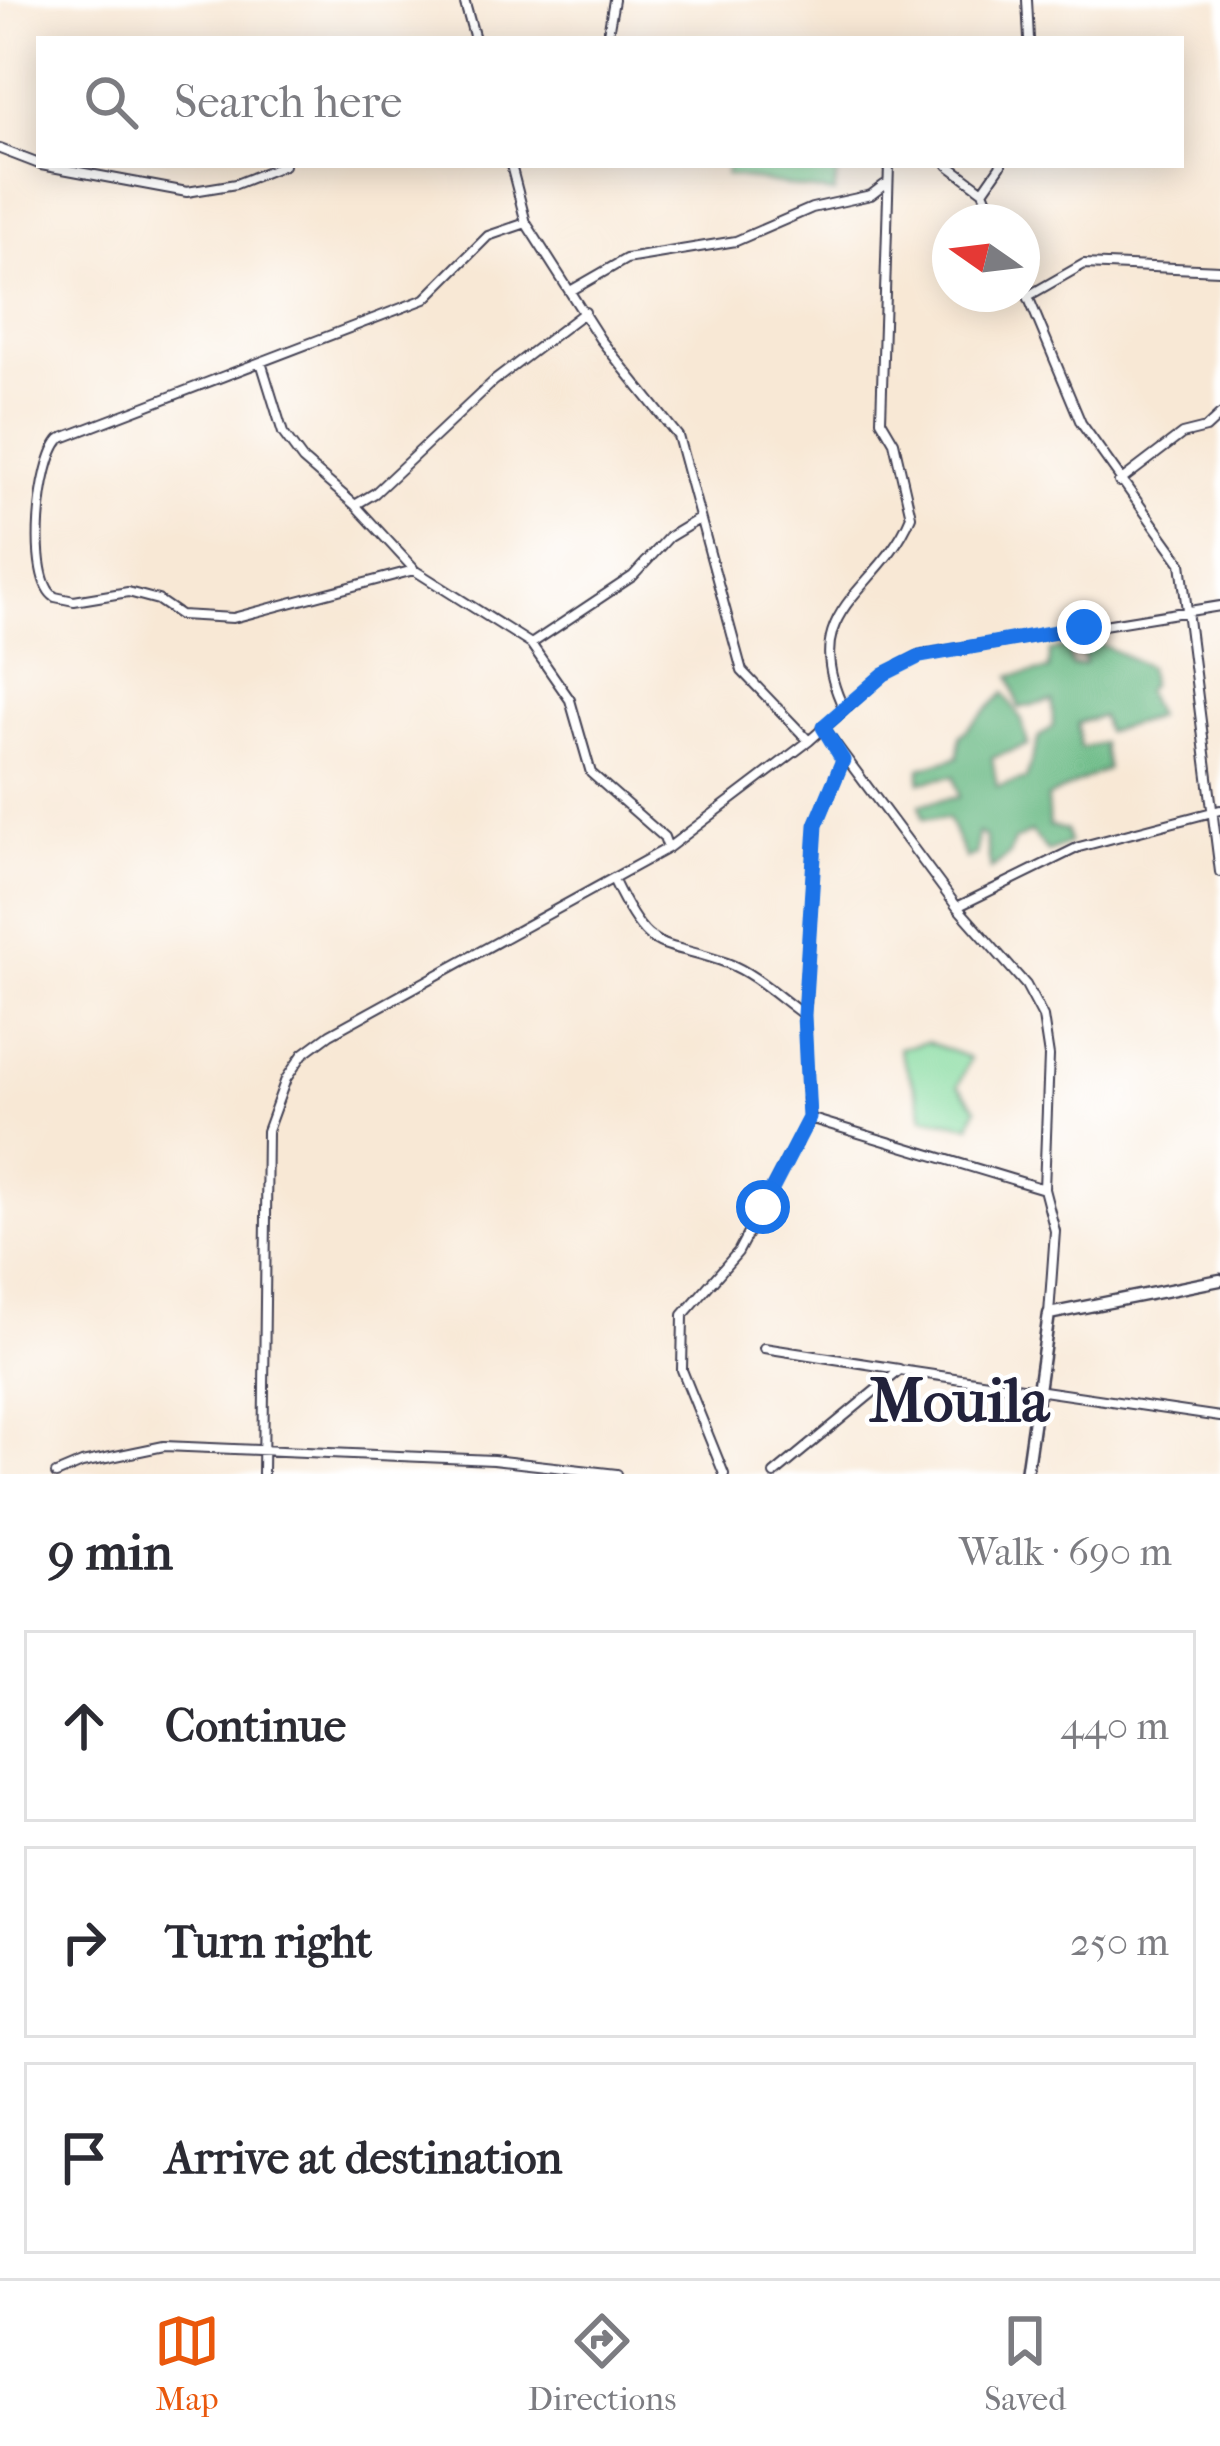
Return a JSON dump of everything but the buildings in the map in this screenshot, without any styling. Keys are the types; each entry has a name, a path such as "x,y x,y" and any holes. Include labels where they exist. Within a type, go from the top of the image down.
{"street":[{"path":"464,0 474,36"},
{"path":"608,36 614,0"},
{"path":"1027,0 1029,36"},
{"path":"0,149 36,163"},
{"path":"56,168 187,192 236,184 276,168"},
{"path":"512,168 526,223 585,312 678,436 742,671 809,740"},
{"path":"844,709 826,663 828,642 846,606 911,516 894,442 881,420 889,168"},
{"path":"952,168 983,191 988,204"},
{"path":"983,191 999,168"},
{"path":"572,290 626,259 736,241 812,208 871,194 886,184"},
{"path":"414,570 233,618 180,614 128,592 74,601 47,593 38,574 49,451 60,439 425,299 488,236 526,223"},
{"path":"1040,289 1084,264 1220,271"},
{"path":"355,505 375,493 494,381 585,312"},
{"path":"1035,312 1081,423 1119,482 1181,562 1220,872"},
{"path":"261,362 283,433 303,460 355,505 414,570 531,644 570,700 591,773 664,837 668,848"},
{"path":"1119,482 1182,434 1205,428 1220,415"},
{"path":"373,523 375,493"},
{"path":"531,644 633,576 669,537 699,519"},
{"path":"263,1474 267,1131 286,1079 303,1054 330,1034 668,848 809,740 884,674 920,656 1220,606"},
{"path":"823,727 957,908 1026,985 1043,1017 1048,1056 1044,1190 1055,1232 1027,1474"},
{"path":"724,1474 682,1370 683,1316 738,1252 809,1118 804,1015 816,825 843,760"},
{"path":"957,908 1078,847 1215,811"},
{"path":"614,881 630,914 666,950 729,964 804,1015"},
{"path":"809,1118 834,1130 940,1154 1044,1190"},
{"path":"1048,1314 1220,1280"},
{"path":"764,1348 1220,1417"},
{"path":"774,1474 900,1370"},
{"path":"56,1474 82,1463 164,1446 493,1460 617,1474"}],"green space":[{"path":"727,168 838,168 834,193 726,175"},
{"path":"1096,642 1148,667 1150,685 1145,691 1156,717 1106,732 1101,716 1078,723 1080,748 1102,743 1107,769 1047,798 1049,826 1066,830 1069,843 1048,852 1031,832 1014,841 1009,855 991,870 985,836 978,833 976,855 966,859 948,819 923,819 920,804 959,797 954,776 920,782 920,768 958,757 960,736 1004,693 1022,721 1028,745 992,758 997,787 1026,779 1039,737 1053,727 1052,701 1019,708 1010,676 1049,670 1050,651 1067,647 1072,666 1085,664 1080,644"},
{"path":"927,1042 970,1058 958,1086 977,1108 970,1125 923,1117 899,1048"}],"district":[{"name":"Mouila","path":"959,1401"}],"route":[{"path":"763,1207 809,1118 804,1015 816,825 830,781 843,760 823,727 884,674 920,656 1084,627"}]}
